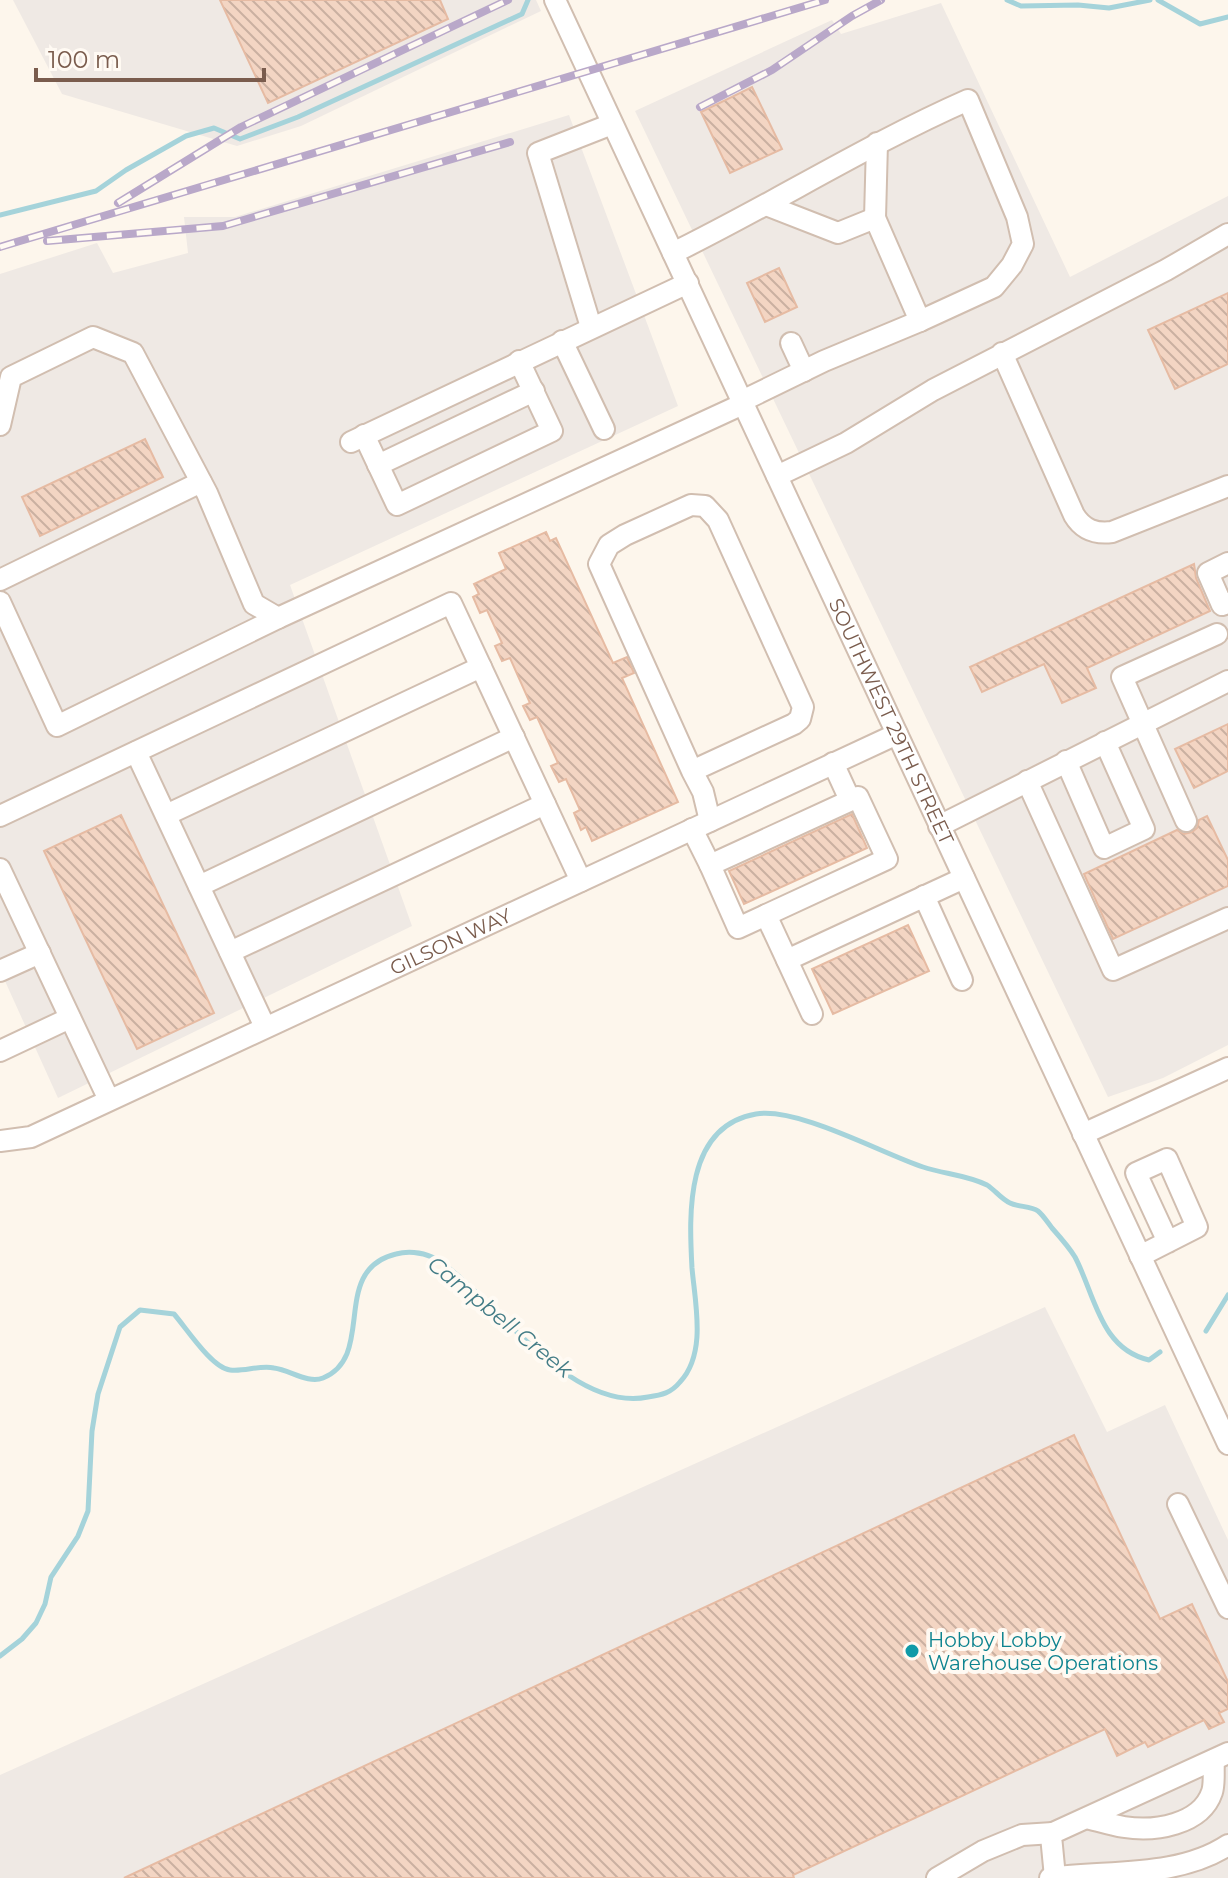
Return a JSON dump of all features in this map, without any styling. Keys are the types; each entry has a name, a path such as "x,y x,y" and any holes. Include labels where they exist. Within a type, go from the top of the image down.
{"street":[{"name":"SOUTHWEST 29TH STREET","path":"555,0 1228,1444"},
{"path":"0,602 57,726 278,618 804,371 994,287 1012,265 1023,244 1017,217 968,100 877,143 673,253"},
{"path":"591,327 538,153 612,124"},
{"path":"877,143 875,218 920,321"},
{"path":"766,205 838,233 875,218"},
{"path":"777,476 846,443 933,390 1166,270 1228,234"},
{"path":"519,361 552,431 397,505 378,465 358,438 519,361 591,327 688,283"},
{"path":"0,425 11,377 93,337 133,353 201,482 254,604 278,618"},
{"path":"562,341 604,429"},
{"path":"791,343 804,371"},
{"path":"1002,353 1074,515 1084,527 1102,534 1112,532 1228,486"},
{"path":"378,465 534,391"},
{"path":"0,580 201,482"},
{"path":"692,771 786,729 800,719 803,707 718,520 705,506 691,505 609,545 599,564 692,771 703,792 701,825 710,865 738,928 887,859 858,797 710,865"},
{"path":"1228,563 1208,573 1222,605 1228,603"},
{"path":"0,816 451,603 581,881"},
{"path":"1186,821 1122,677 1217,634"},
{"path":"166,815 481,667"},
{"path":"939,826 1228,681"},
{"name":"GILSON WAY","path":"0,1141 31,1137 897,734"},
{"path":"199,886 514,737"},
{"path":"1066,761 1104,848 1144,829 1105,742"},
{"path":"136,752 265,1027"},
{"path":"833,763 850,800"},
{"path":"1027,781 1113,970 1228,918"},
{"path":"230,952 545,804"},
{"path":"787,960 964,878"},
{"path":"3,883 40,953 109,1100"},
{"path":"924,896 962,980"},
{"path":"766,915 812,1014"},
{"path":"0,971 40,953"},
{"path":"0,1051 70,1018"},
{"path":"1083,1134 1228,1068"},
{"path":"1140,1256 1168,1242"},
{"path":"1178,1504 1228,1608"},
{"path":"1087,1818 1124,1828 1150,1829 1179,1822 1202,1809 1212,1791 1221,1757"},
{"path":"937,1878 983,1851 1022,1835 1053,1833 1221,1757"},
{"path":"1053,1833 1052,1878 1164,1874 1197,1864 1228,1845"}],"shaded area":[{"path":"13,0 536,0 541,11 301,126 237,146 62,94"},
{"path":"941,3 1070,277 1228,196 1228,1045 1163,1078 1108,1097 635,111 832,20 841,34"},
{"path":"569,115 678,406 290,585 412,926 58,1098 0,970 0,274 97,243 113,273 188,253 184,217 235,217"},
{"path":"1045,1307 1107,1432 1165,1405 1228,1540 1228,1878 0,1878 0,1775"}],"building":[{"path":"220,0 440,0 448,19 268,103"},
{"path":"752,87 782,149 730,173 701,112"},
{"path":"779,268 797,307 765,322 747,283"},
{"path":"1228,293 1228,364 1175,389 1148,330"},
{"path":"145,439 163,477 40,536 22,497"},
{"path":"546,532 550,541 556,538 613,663 627,657 634,673 622,678 678,802 592,841 586,827 581,830 574,813 580,810 566,779 559,782 551,766 558,763 537,717 530,720 523,706 530,703 510,658 502,661 495,646 502,643 487,610 480,613 473,597 479,594 474,584 506,569 499,553"},
{"path":"1194,564 1196,578 1210,611 1087,668 1096,688 1062,703 1044,664 982,692 970,667"},
{"path":"1228,724 1228,771 1194,788 1175,749"},
{"path":"852,814 867,848 744,904 729,871"},
{"path":"121,815 214,1013 137,1049 44,851"},
{"path":"1207,816 1228,860 1228,886 1113,939 1084,874 1177,830 1184,834 1192,832 1199,820"},
{"path":"908,925 929,971 833,1014 812,969"},
{"name":"Hobby Lobby Warehouse Operations","path":"1074,1435 1160,1619 1192,1604 1228,1682 1228,1709 1219,1713 1224,1722 1209,1729 1204,1720 1148,1747 1145,1742 1117,1756 1105,1729 793,1875 794,1878 124,1878"}],"waterway":[{"path":"0,215 96,191 186,136 214,128 240,139 298,117 522,14 528,0"},
{"path":"1007,0 1021,6 1109,8 1150,0"},
{"path":"1158,0 1200,24 1228,17"},
{"name":"Campbell Creek","path":"0,1656 36,1623 45,1604 51,1577 78,1536 88,1511 92,1431 98,1394 120,1327 140,1310 174,1314 215,1363 223,1368 274,1368 305,1378 323,1378 339,1367 348,1352 364,1277 376,1263 396,1254 419,1253 432,1257 450,1269 526,1341 573,1378 597,1391 622,1398 662,1394 677,1386 694,1357 697,1312 691,1223 696,1175 704,1154 716,1136 733,1122 756,1114 794,1117 816,1124 923,1167 987,1185 1010,1203 1038,1211 1075,1257 1109,1333 1133,1354 1149,1360 1160,1352"},
{"name":"Campbell Creek","path":"1206,1331 1228,1295"}],"railway":[{"path":"118,203 241,127 508,0"},
{"path":"0,247 825,0"},
{"path":"700,107 772,70 881,0"},
{"path":"47,241 223,226 510,142"}],"place":[{"name":"Hobby Lobby Warehouse Operations","path":"912,1651"}]}
